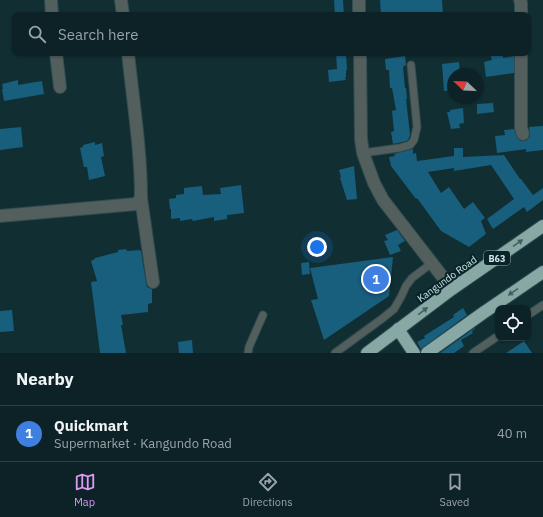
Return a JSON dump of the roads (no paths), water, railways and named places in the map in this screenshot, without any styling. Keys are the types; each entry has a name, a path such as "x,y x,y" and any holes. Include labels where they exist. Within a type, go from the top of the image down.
{"highway":[{"name":"Kangundo Road","path":"373,351 398,329 543,226"},
{"path":"428,353 543,272"},
{"path":"398,329 414,353"}],"street":[{"path":"51,0 52,12"},
{"path":"121,0 123,12"},
{"path":"359,0 359,12"},
{"path":"520,0 521,12"},
{"path":"56,56 60,87"},
{"path":"128,56 139,150 141,198 153,282"},
{"path":"360,56 360,139 363,153 374,183 383,200 452,290"},
{"path":"521,56 521,128 523,134"},
{"path":"0,216 136,204 141,198"}],"lane":[{"path":"363,153 399,148 410,145 414,140 417,128 411,65"},
{"path":"335,353 394,309 412,278 432,263"},
{"path":"531,313 543,305"},
{"path":"248,353 249,347 263,316"},
{"path":"473,353 495,338"}],"place":[{"name":"Quickmart","path":"376,279"}]}
